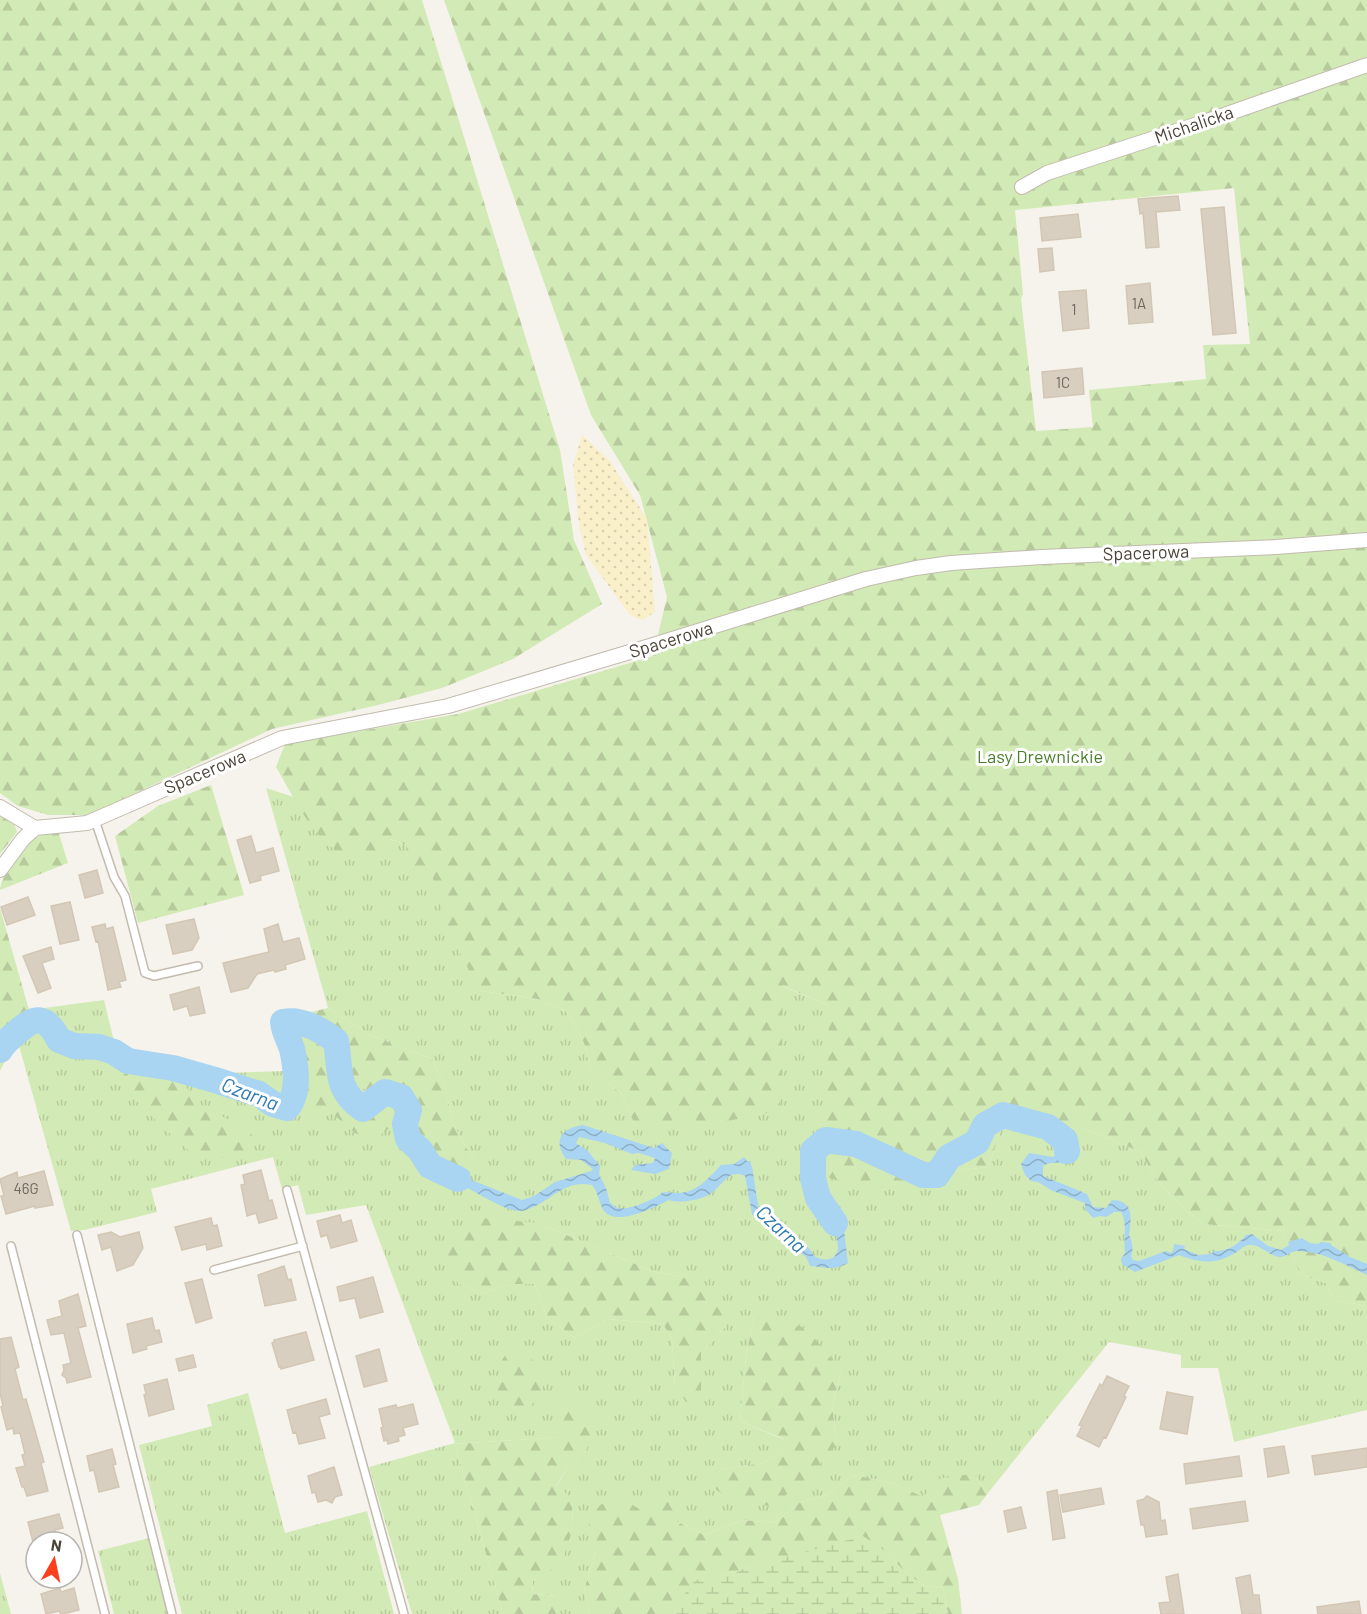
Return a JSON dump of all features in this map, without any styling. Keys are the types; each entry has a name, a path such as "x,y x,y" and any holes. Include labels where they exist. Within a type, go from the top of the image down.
{"street":[{"name":"Michalicka","path":"1022,187 1047,173 1204,122 1367,65"},
{"name":"Spacerowa","path":"35,828 87,824 282,738 448,706 866,579 906,570 951,563 1276,547 1367,540"},
{"path":"0,807 35,828 23,839 0,870"}],"lane":[{"path":"95,820 114,877 125,896 145,973 154,976 198,966"},
{"path":"287,1190 404,1614"},
{"path":"77,1235 172,1614"},
{"path":"11,1246 105,1614"},
{"path":"214,1270 303,1246"}],"green space":[{"path":"0,0 422,0 560,450 574,540 602,604 513,659 442,688 272,729 89,815 48,815 18,806 0,793"},
{"name":"Lasy Drewnickie","path":"444,0 1367,0 1367,1306 1335,1300 1326,1283 1300,1274 1283,1231 1203,1224 1185,1210 1155,1178 1141,1152 1080,1127 1002,1128 988,1167 946,1172 875,1189 826,1177 824,1127 830,1006 783,986 780,1110 709,1123 634,1123 621,1093 591,1070 584,1043 567,1012 538,999 481,991 458,949 444,915 432,870 417,873 407,857 406,845 390,839 379,856 347,855 332,847 313,828 276,767 285,744 458,714 653,656 667,597 640,495 591,415","holes":["1234,188 1250,344 1203,345 1206,379 1089,390 1093,427 1036,431 1021,299 1023,294 1015,210"]},
{"path":"211,785 244,895 138,923 115,836 158,806"},
{"path":"266,788 294,797 322,838 389,839 406,845 407,857 432,870 481,991 538,999 567,1012 584,1043 591,1070 621,1093 634,1123 782,986 830,1006 830,1014 946,1172 988,1167 1002,1128 1080,1127 1141,1152 1155,1178 1185,1210 1203,1224 1283,1231 1300,1274 1326,1283 1335,1300 1367,1306 1367,1410 1234,1442 1218,1368 1181,1368 1181,1355 1109,1342 988,1493 974,1475 940,1479 923,1498 895,1484 854,1475 826,1495 799,1503 774,1523 744,1520 704,1535 676,1521 645,1512 596,1551 584,1590 590,1614 557,1614 558,1596 532,1594 533,1579 573,1528 572,1499 556,1487 568,1467 586,1451 559,1397 559,1437 455,1444 503,1614 412,1614 369,1467 455,1443 366,1205 306,1215 298,1185 282,1189 273,1157 151,1189 157,1212 84,1230 71,1231 18,1042 0,1071 0,1032 29,1010 104,1000 116,1050 228,1073 285,1071 280,1039 272,1024 307,1013 346,1040 346,1063 380,1087 392,1087 407,1095 416,1112 417,1130 432,1153 472,1174 475,1160 453,1123 445,1087 432,1059 370,1035 328,1008","holes":["538,1223 652,1271 682,1277 726,1326 701,1354 701,1403 675,1386 672,1339 663,1324 607,1319 575,1338 547,1318 535,1284 510,1284 483,1294 458,1283","754,1316 841,1371 832,1406 837,1444 712,1487 721,1469 764,1463 783,1449 785,1440 740,1421 746,1357"]},
{"path":"0,815 14,824 17,832 0,854"},
{"path":"58,831 68,863 0,890 8,868 23,848 38,837"},
{"path":"0,908 29,1010 0,1032"},
{"path":"328,1008 370,1035 432,1059 445,1087 453,1123 475,1160 477,1171 472,1174 464,1171 428,1149 418,1136 416,1113 411,1099 401,1090 387,1087 374,1091 355,1087 348,1068 346,1040 307,1013"},
{"path":"291,1025 325,1040 331,1049 337,1092 342,1101 352,1109 368,1115 382,1101 392,1102 400,1106 398,1122 372,1141 355,1133 333,1114 307,1106 297,1043"},
{"path":"135,1068 172,1075 187,1088 194,1101 249,1131 258,1143 236,1154 220,1158 196,1155 157,1122 128,1090 123,1075"},
{"path":"482,1218 538,1223 652,1271 682,1277 717,1294 726,1326 701,1354 701,1403 686,1402 675,1386 672,1339 663,1324 607,1319 575,1338 547,1318 535,1284 510,1284 483,1294 458,1283 438,1256 469,1225"},
{"path":"754,1316 806,1328 841,1371 832,1406 837,1444 806,1478 770,1506 729,1500 712,1486 721,1469 764,1463 783,1449 784,1439 740,1421 746,1357"},
{"path":"513,1344 543,1369 543,1396 521,1412 497,1398 502,1360"},
{"path":"248,1393 285,1533 367,1511 394,1614 182,1614 139,1445 212,1426 207,1405"},
{"path":"559,1396 573,1397 597,1425 586,1451 568,1467 556,1486 572,1498 573,1528 561,1565 533,1579 532,1594 559,1596 557,1614 503,1614 455,1444 558,1437"},
{"path":"854,1475 895,1484 923,1497 940,1479 974,1475 988,1493 979,1505 940,1515 958,1579 962,1614 948,1614 943,1588 924,1586 902,1569 885,1551 807,1552 740,1571 696,1580 674,1614 590,1614 584,1590 596,1551 587,1533 592,1512 603,1503 627,1502 645,1512 652,1497 675,1497 676,1521 704,1535 744,1520 774,1523 799,1503 826,1495"},
{"path":"863,1536 885,1551 902,1569 924,1586 943,1588 948,1614 674,1614 683,1596 695,1580 740,1571"},
{"path":"149,1538 168,1614 114,1614 98,1551"},
{"path":"0,1573 11,1614 0,1614"}],"sand":[{"path":"582,435 609,460 647,519 655,612 643,620 630,615 586,555 579,525 573,466"}],"water":[{"path":"1053,1122 1077,1148 1073,1161 1048,1163 1043,1166 1043,1176 1087,1194 1093,1207 1106,1208 1112,1200 1125,1204 1130,1212 1129,1235 1133,1260 1139,1261 1166,1251 1171,1253 1174,1244 1185,1246 1184,1249 1198,1255 1211,1254 1214,1251 1232,1247 1246,1235 1252,1234 1268,1246 1281,1250 1289,1245 1288,1242 1302,1238 1310,1243 1331,1243 1350,1257 1367,1264 1367,1275 1315,1253 1297,1251 1280,1257 1255,1245 1245,1246 1221,1260 1207,1262 1179,1255 1135,1272 1122,1264 1121,1259 1125,1253 1125,1226 1121,1212 1093,1218 1085,1209 1085,1203 1031,1181 1025,1175 1021,1164 1029,1153 1053,1157 1060,1150 1050,1135 1043,1132"},
{"path":"583,1125 654,1148 662,1143 672,1153 669,1169 655,1174 631,1170 635,1165 653,1163 655,1158 639,1153 632,1154 605,1143 579,1137 576,1143 588,1151 600,1166 599,1174 610,1203 617,1208 635,1206 663,1192 678,1193 691,1190 702,1184 721,1165 734,1164 744,1157 750,1161 759,1206 765,1216 803,1242 814,1256 827,1259 836,1254 838,1243 827,1214 818,1210 813,1196 821,1196 844,1230 848,1263 834,1268 810,1266 806,1257 752,1214 745,1176 739,1174 730,1176 715,1191 701,1198 690,1201 669,1200 636,1214 618,1217 604,1211 592,1185 573,1185 535,1206 520,1211 496,1204 467,1188 446,1180 427,1167 432,1161 446,1170 522,1200 534,1196 555,1182 593,1169 581,1160 566,1159 560,1146 561,1136 565,1132"}],"building":[{"path":"1178,196 1180,210 1156,212 1159,247 1146,248 1143,213 1140,214 1138,199"},
{"path":"1224,207 1236,333 1213,335 1201,209"},
{"path":"1078,214 1081,237 1042,241 1040,218"},
{"path":"1052,248 1054,270 1040,272 1038,249"},
{"path":"1150,283 1153,322 1129,324 1126,286"},
{"path":"1086,290 1089,328 1063,331 1059,292"},
{"path":"1082,368 1084,394 1044,398 1042,372"},
{"path":"251,836 256,853 273,848 279,871 260,876 261,880 250,883 237,840"},
{"path":"97,870 103,893 85,898 79,875"},
{"path":"28,897 35,915 7,925 1,907"},
{"path":"70,902 79,940 60,944 51,906"},
{"path":"194,919 199,938 192,950 173,954 166,925"},
{"path":"105,924 106,929 113,927 126,980 119,982 121,987 108,990 98,941 96,942 92,927"},
{"path":"278,924 283,942 299,938 305,959 285,965 286,969 257,974 248,988 231,992 223,963 269,952 264,929"},
{"path":"51,947 54,959 42,963 51,988 38,993 23,956"},
{"path":"199,987 205,1013 190,1016 187,1006 174,1010 170,995"},
{"path":"261,1170 269,1201 272,1200 277,1218 259,1223 256,1213 247,1216 241,1185 245,1184 243,1175"},
{"path":"44,1171 53,1205 35,1208 35,1206 6,1214 1,1196 4,1196 0,1179 17,1172 18,1178"},
{"path":"340,1215 342,1223 351,1220 357,1241 331,1248 327,1235 321,1237 317,1221"},
{"path":"211,1218 213,1226 217,1225 222,1246 207,1250 206,1244 182,1250 175,1227"},
{"path":"111,1232 120,1237 139,1232 143,1248 133,1265 117,1271 111,1247 102,1250 98,1235"},
{"path":"284,1266 288,1280 291,1279 296,1300 265,1306 258,1275"},
{"path":"373,1277 383,1312 360,1318 355,1298 340,1301 337,1287"},
{"path":"202,1279 212,1318 196,1323 185,1283"},
{"path":"78,1294 86,1326 78,1328 91,1377 67,1383 66,1378 62,1375 63,1365 71,1363 64,1333 51,1335 47,1320 62,1316 59,1301"},
{"path":"152,1318 155,1331 159,1330 162,1342 146,1346 147,1349 133,1353 127,1324"},
{"path":"306,1332 314,1360 281,1369 272,1343 274,1340"},
{"path":"11,1337 19,1367 15,1369 44,1462 41,1463 48,1491 27,1496 16,1468 25,1466 20,1433 14,1434 13,1428 7,1430 1,1407 3,1406 0,1393 0,1339"},
{"path":"379,1349 387,1381 364,1387 356,1356"},
{"path":"193,1355 196,1367 179,1371 176,1359"},
{"path":"1107,1376 1129,1386 1106,1438 1104,1437 1099,1447 1077,1436 1082,1426 1079,1425 1089,1405"},
{"path":"167,1379 174,1409 149,1416 144,1385"},
{"path":"1167,1392 1193,1397 1187,1434 1160,1429"},
{"path":"326,1399 330,1414 319,1417 325,1438 299,1444 296,1432 293,1433 287,1410"},
{"path":"413,1404 418,1424 403,1428 405,1435 398,1437 399,1441 388,1444 387,1440 384,1441 379,1409"},
{"path":"1284,1446 1289,1473 1268,1477 1264,1449"},
{"path":"1367,1448 1367,1467 1315,1475 1312,1456"},
{"path":"112,1449 116,1464 113,1465 119,1487 99,1492 94,1470 90,1471 87,1456"},
{"path":"1239,1456 1242,1476 1186,1484 1184,1464"},
{"path":"334,1467 342,1495 335,1497 332,1503 326,1500 318,1502 315,1492 312,1493 308,1476"},
{"path":"1101,1488 1104,1504 1063,1512 1060,1495"},
{"path":"1057,1490 1065,1538 1053,1540 1047,1492"},
{"path":"1147,1496 1159,1502 1161,1521 1165,1520 1167,1534 1146,1537 1144,1525 1141,1525 1137,1501"},
{"path":"1245,1501 1248,1521 1193,1529 1190,1509"},
{"path":"1021,1507 1026,1528 1008,1532 1004,1511"},
{"path":"59,1514 63,1528 30,1530 28,1522"},
{"path":"1178,1574 1184,1614 1161,1614 1159,1603 1170,1602 1166,1577"},
{"path":"1250,1575 1253,1595 1259,1595 1261,1614 1242,1614 1236,1578"},
{"path":"54,1590 61,1592 74,1590 79,1610 63,1614 60,1614 60,1611 46,1614 41,1594"},
{"path":"1359,1601 1361,1614 1318,1614 1317,1607"}],"waterway":[{"name":"Czarna","path":"0,1050 23,1027 40,1020 50,1026 59,1040 74,1046 99,1047 114,1052 128,1061 173,1068 215,1080 259,1094 273,1104 287,1108 294,1095 296,1072 292,1049 283,1022 304,1023 336,1041 343,1087 354,1102 363,1109 385,1092 401,1097 409,1110 405,1124 408,1139 420,1150 430,1166 458,1179"},
{"name":"Czarna","path":"835,1223 818,1198 813,1179 813,1151 826,1140 856,1144 923,1175 937,1175 949,1157 977,1142 985,1125 1003,1115 1048,1127 1065,1140 1067,1151"}]}
